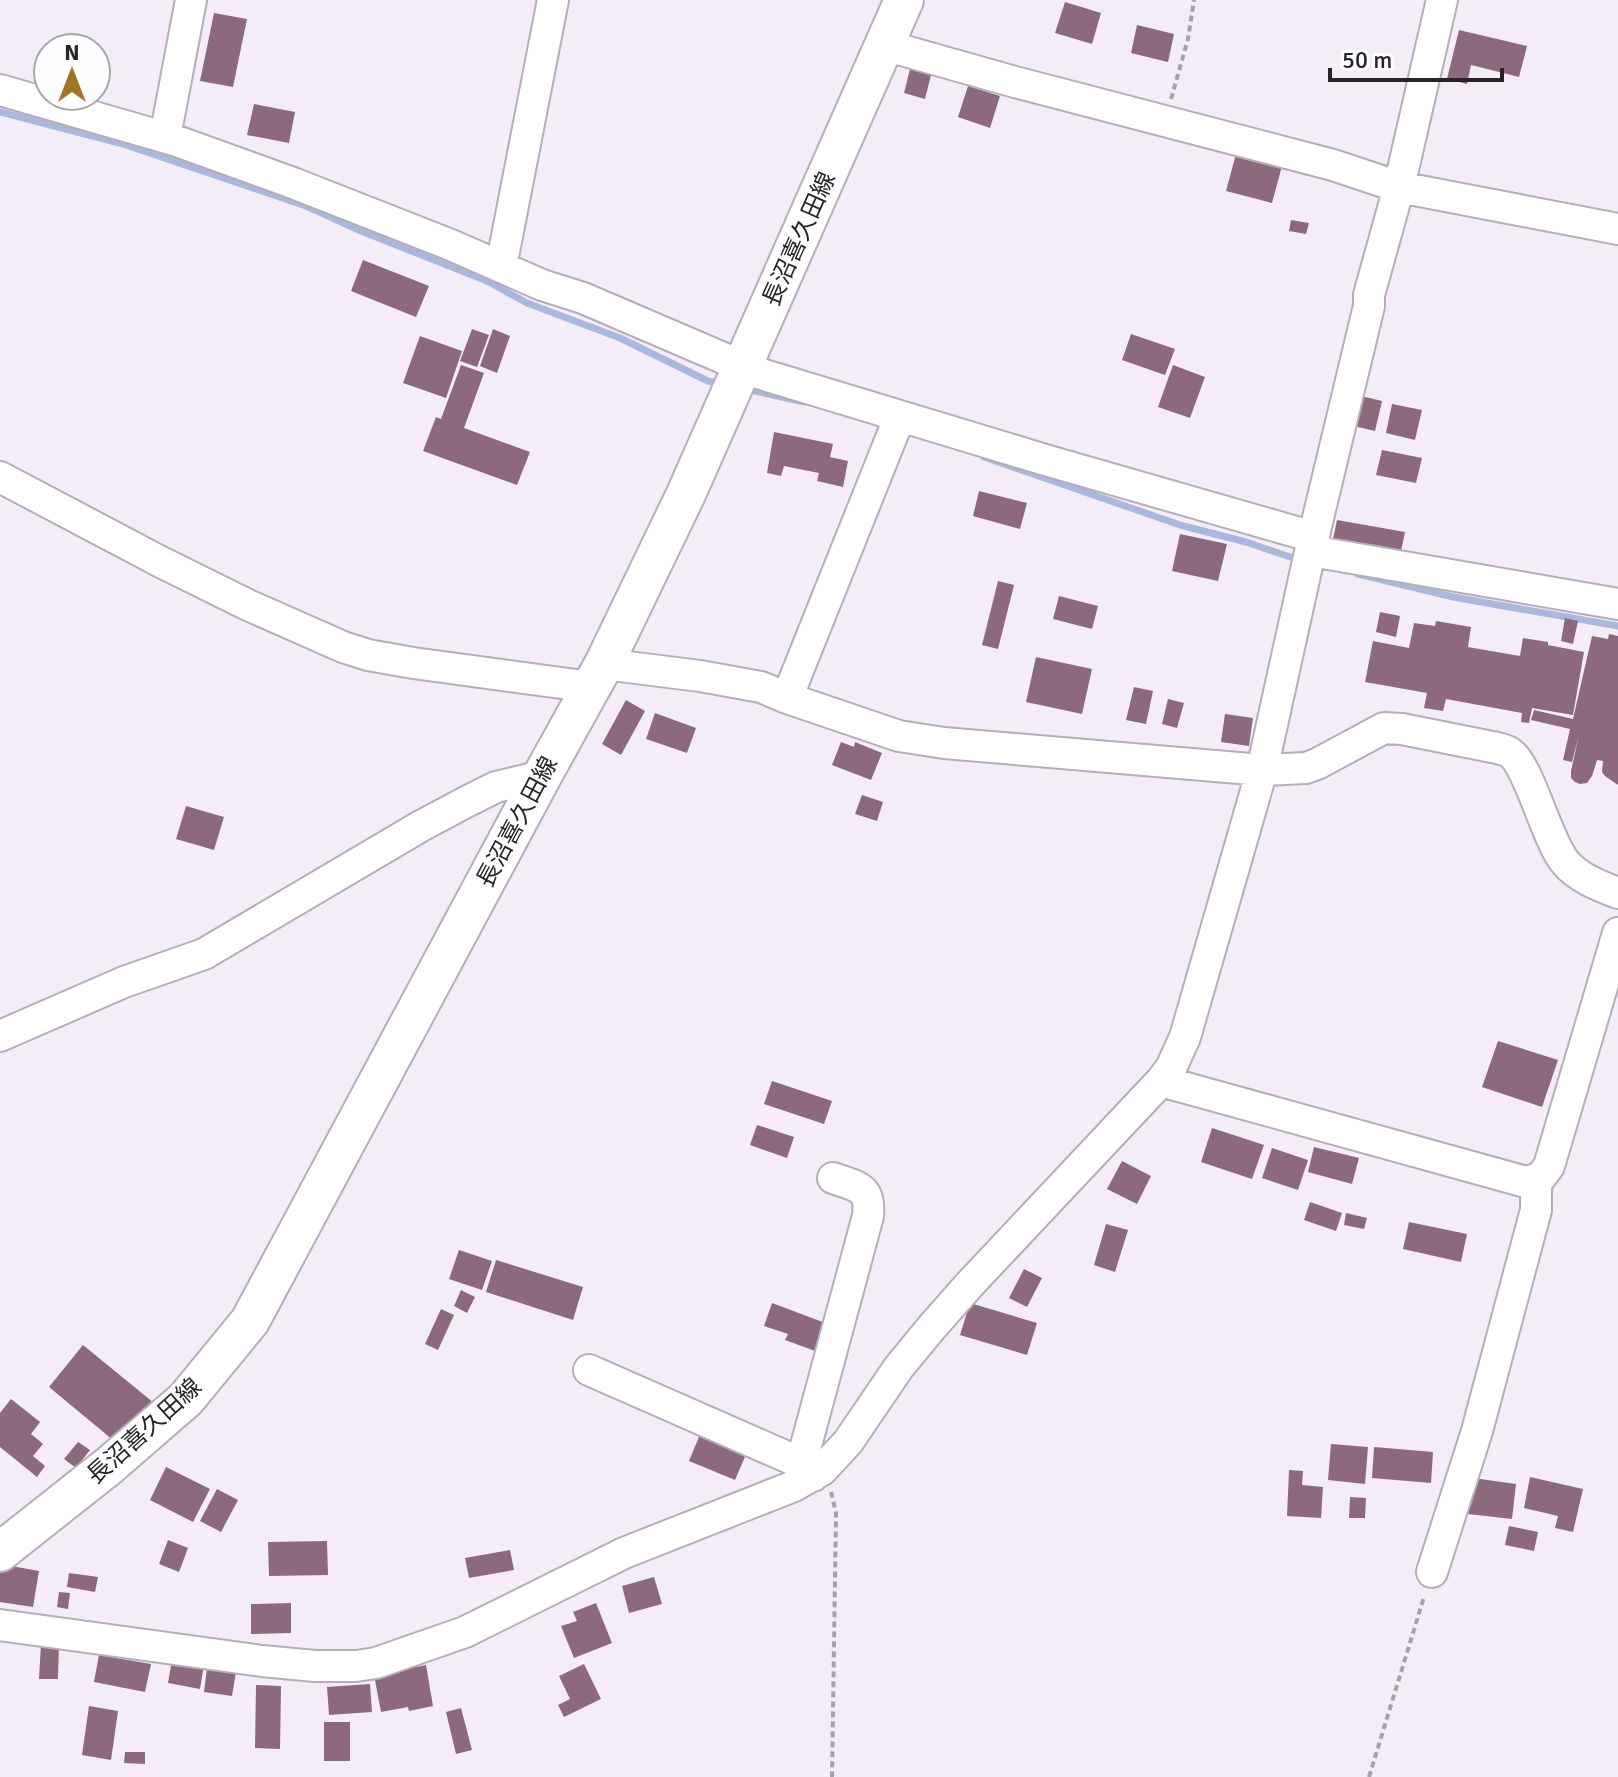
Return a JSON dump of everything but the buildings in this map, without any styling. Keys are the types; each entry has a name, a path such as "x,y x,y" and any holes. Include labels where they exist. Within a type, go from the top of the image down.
{"main road":[{"name":"長沼喜久田線","path":"0,1552 110,1465 186,1399 250,1321 597,675 686,494 904,0"}],"street":[{"path":"165,137 191,0"},
{"path":"501,267 553,0"},
{"path":"0,1625 262,1661 315,1666 376,1663 465,1632 624,1553 771,1497 848,1442 899,1367 932,1327 1161,1081 1171,1068 1185,1037 1262,770 1369,306 1369,295 1399,187 1442,0"},
{"path":"884,45 1333,165 1399,187 1618,229"},
{"path":"0,90 165,137 374,214 758,373 1303,534 1323,553 1618,604"},
{"path":"787,698 900,416"},
{"path":"0,477 223,593 343,647 368,655 413,663 744,684 761,687 899,736 925,741 1262,770 1306,768 1384,728 1402,729 1509,752 1520,765 1565,862 1576,873 1618,893"},
{"path":"0,1036 124,982 204,954 476,797 496,787 542,776"},
{"path":"1161,1081 1526,1182 1540,1178 1549,1166 1618,933"},
{"path":"812,1470 869,1203 861,1188 833,1178"},
{"path":"1432,1572 1477,1431 1536,1210 1536,1179"},
{"path":"589,1370 812,1470"}],"path":[{"path":"1165,121 1188,39 1194,0"},
{"path":"812,1470 831,1492 836,1513 832,1777"},
{"path":"1369,1777 1432,1572"}],"waterway":[{"path":"0,112 123,144 306,206 487,281 527,303 620,338 708,381 722,384"},
{"path":"746,389 804,402"},
{"path":"984,457 1180,525 1299,560"},
{"path":"1358,574 1453,597 1618,626"}]}
